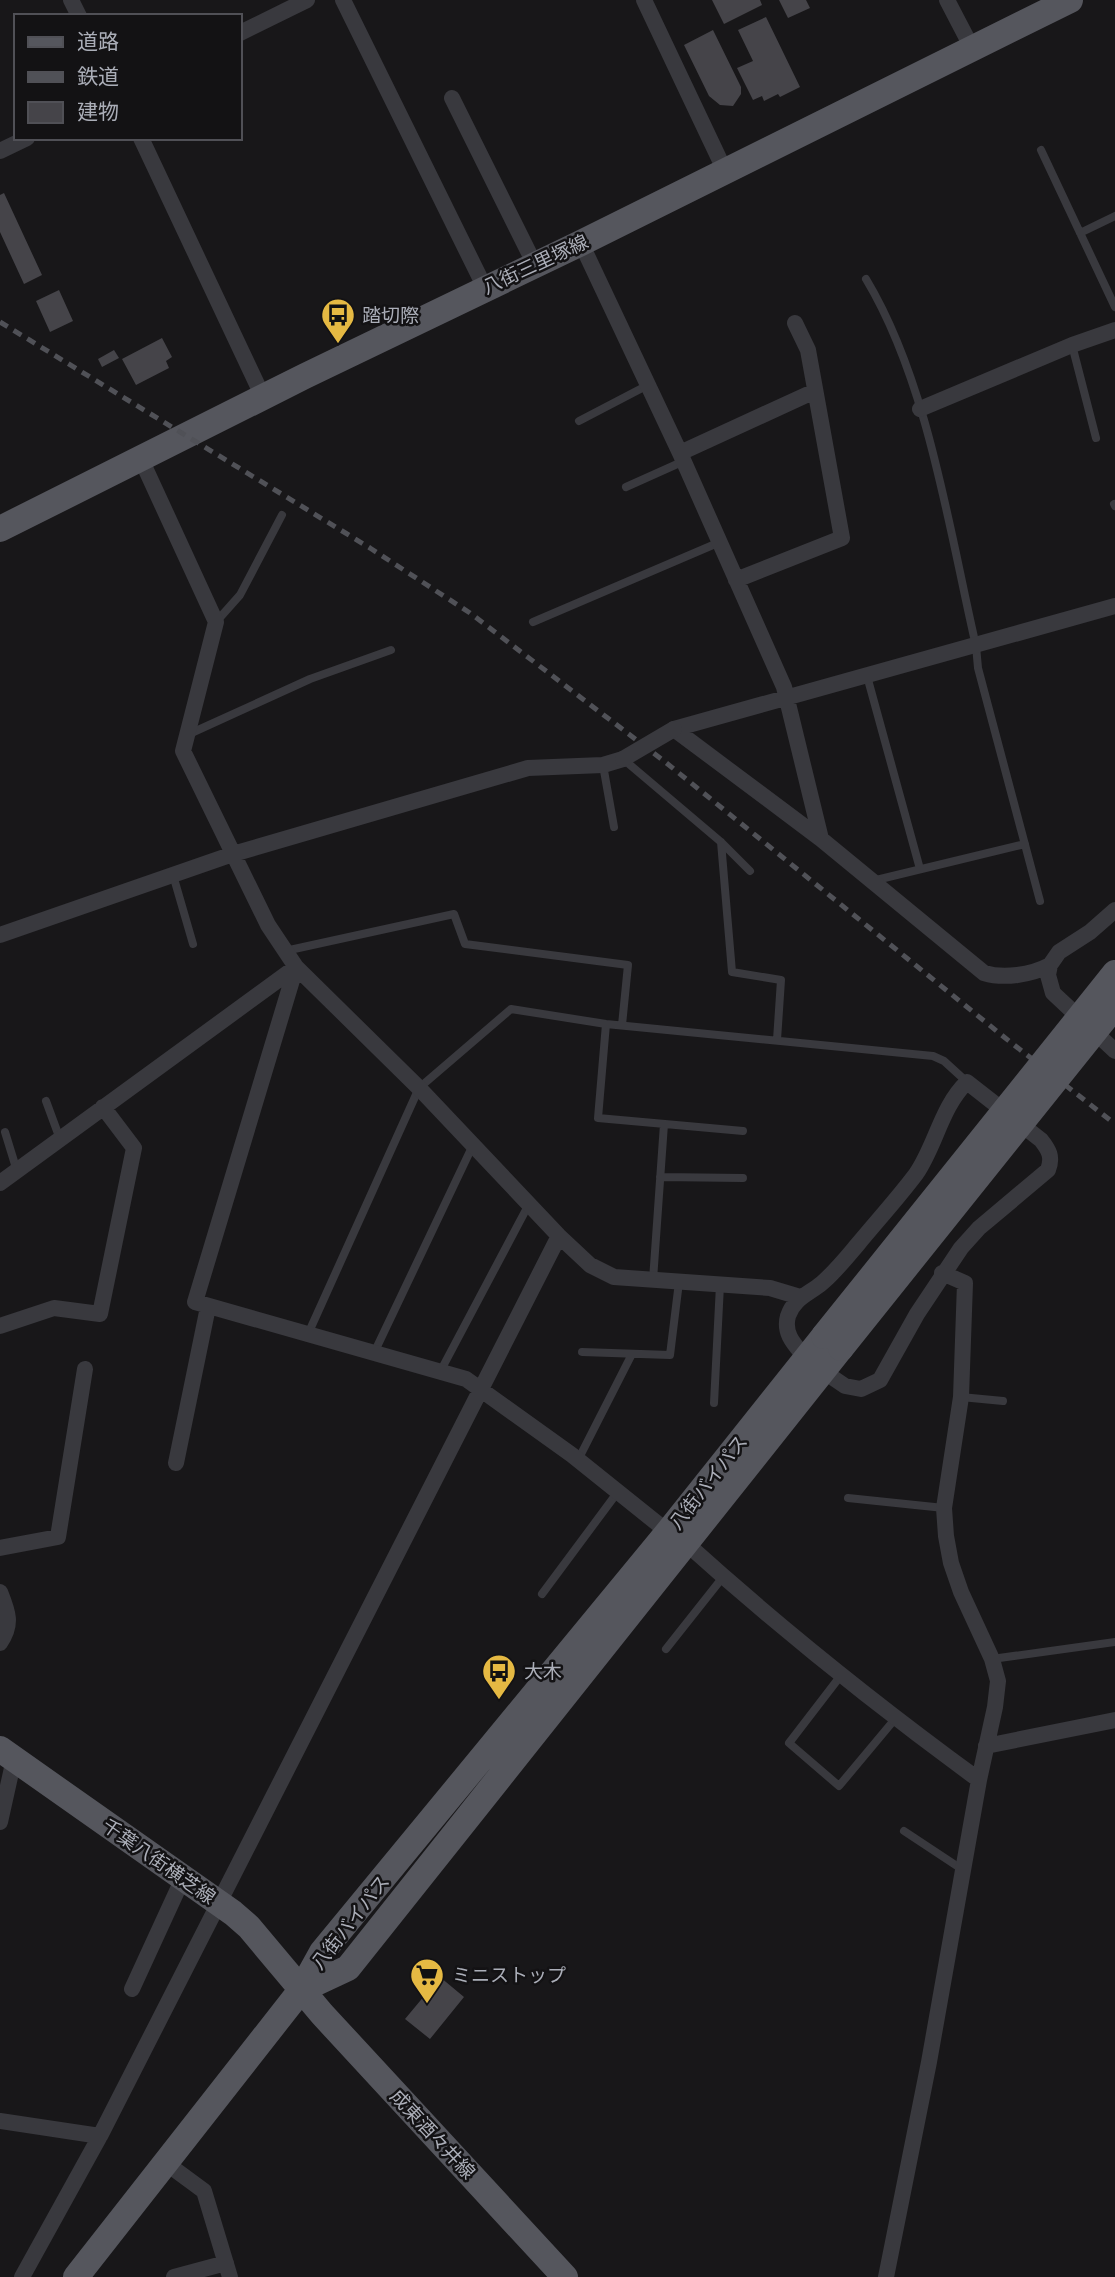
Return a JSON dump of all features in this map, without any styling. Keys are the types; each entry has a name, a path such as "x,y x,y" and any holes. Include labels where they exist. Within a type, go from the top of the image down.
{"main road":[{"name":"八街三里塚線","path":"0,529 581,243 972,48 1037,12 1070,0"},
{"name":"八街バイパス","path":"832,1342 1115,973"},
{"name":"八街バイパス","path":"76,2277 300,1990 348,1968 814,1364 1115,1006"},
{"name":"千葉八街横芝線","path":"7,1754 249,1927 300,1990"},
{"name":"成東酒々井線","path":"300,1990 565,2277"}],"street":[{"path":"242,32 307,0"},
{"path":"343,0 485,288"},
{"path":"645,0 725,171"},
{"path":"947,0 972,48"},
{"path":"452,98 535,265"},
{"path":"0,151 23,140"},
{"path":"142,140 264,397"},
{"path":"581,243 682,457 784,687 821,839"},
{"path":"736,580 842,538 808,350 795,323"},
{"path":"920,409 1072,345 1115,330"},
{"path":"682,457 815,391"},
{"path":"141,459 216,622 183,751 268,925 296,967 419,1088 559,1236 590,1265 614,1277 770,1288 800,1297"},
{"path":"0,935 233,854 528,768 603,765 623,759 674,729 1115,606"},
{"path":"674,729 821,839 984,972 1003,977 1040,970 1050,965 1059,952 1090,932 1115,910"},
{"path":"1050,965 1049,984 1053,993 1115,1051"},
{"path":"0,1184 296,967"},
{"path":"296,967 195,1302 466,1379 481,1388 678,1538 895,1719 979,1780"},
{"path":"967,1082 1041,1140 1048,1149 1051,1160 1048,1170 979,1228 942,1273 880,1380 861,1389 845,1386 814,1364 790,1339 788,1316 800,1297 821,1283 851,1253 916,1174 953,1095 967,1082"},
{"path":"0,1326 54,1308 100,1314 134,1148 103,1107"},
{"path":"22,2277 100,2136 220,1904 559,1236"},
{"path":"886,2277 929,2062 998,1681 992,1659 961,1592 951,1563 946,1536 944,1508 961,1397 965,1283 942,1273"},
{"path":"176,1463 208,1307"},
{"path":"0,1548 58,1537 85,1369"},
{"path":"0,1592 9,1617 8,1630 0,1643"},
{"path":"986,1746 1115,1720"},
{"path":"0,1822 7,1754"},
{"path":"132,1989 183,1878"},
{"path":"0,2121 100,2136"},
{"path":"166,2162 204,2191 228,2270 174,2277"}],"lane":[{"path":"1041,149 1115,307"},
{"path":"1080,233 1115,216"},
{"path":"866,279 878,300 929,439 976,646 978,668 1040,901"},
{"path":"1072,345 1096,438"},
{"path":"579,421 648,386"},
{"path":"626,487 682,457"},
{"path":"216,622 240,595 282,515"},
{"path":"533,622 720,542"},
{"path":"187,734 310,678 391,650"},
{"path":"867,676 920,869"},
{"path":"623,759 721,842 750,871"},
{"path":"603,765 614,827"},
{"path":"721,842 732,972 781,980 777,1040"},
{"path":"872,881 1025,844"},
{"path":"173,875 193,944"},
{"path":"285,951 454,914 466,944 628,965 622,1026"},
{"path":"308,1334 419,1088 511,1009 622,1026 933,1056 944,1060 967,1082"},
{"path":"606,1024 598,1118 743,1131"},
{"path":"46,1101 60,1139"},
{"path":"653,1280 664,1124"},
{"path":"5,1132 17,1171"},
{"path":"374,1353 473,1145"},
{"path":"660,1177 743,1178"},
{"path":"440,1372 529,1204"},
{"path":"582,1352 670,1355 680,1282"},
{"path":"714,1403 720,1285"},
{"path":"578,1460 632,1354"},
{"path":"961,1397 1003,1401"},
{"path":"542,1594 618,1493"},
{"path":"848,1498 944,1508"},
{"path":"666,1649 723,1577"},
{"path":"992,1659 1115,1642"},
{"path":"842,1674 789,1743 839,1786 895,1719"},
{"path":"904,1831 963,1871"}],"building":[{"path":"712,0 760,0 762,5 724,24"},
{"path":"779,0 806,0 810,8 788,18"},
{"path":"766,17 800,87 764,101 762,96 753,100 737,68 753,61 738,30"},
{"path":"713,30 741,87 741,94 733,106 720,105 709,96 684,45"},
{"path":"4,193 42,275 24,284 0,232 0,195"},
{"path":"59,290 73,321 50,332 36,301"},
{"path":"162,338 172,357 166,361 169,368 136,385 122,359"},
{"path":"114,350 119,358 102,367 98,359"},
{"path":"440,1977 464,1997 430,2039 405,2019"}],"railway":[{"path":"0,322 370,548 470,613 664,761 1115,1124"}],"place":[{"name":"踏切際","path":"338,345"},
{"name":"大木","path":"499,1701"},
{"name":"ミニストップ","path":"427,2005"}]}
